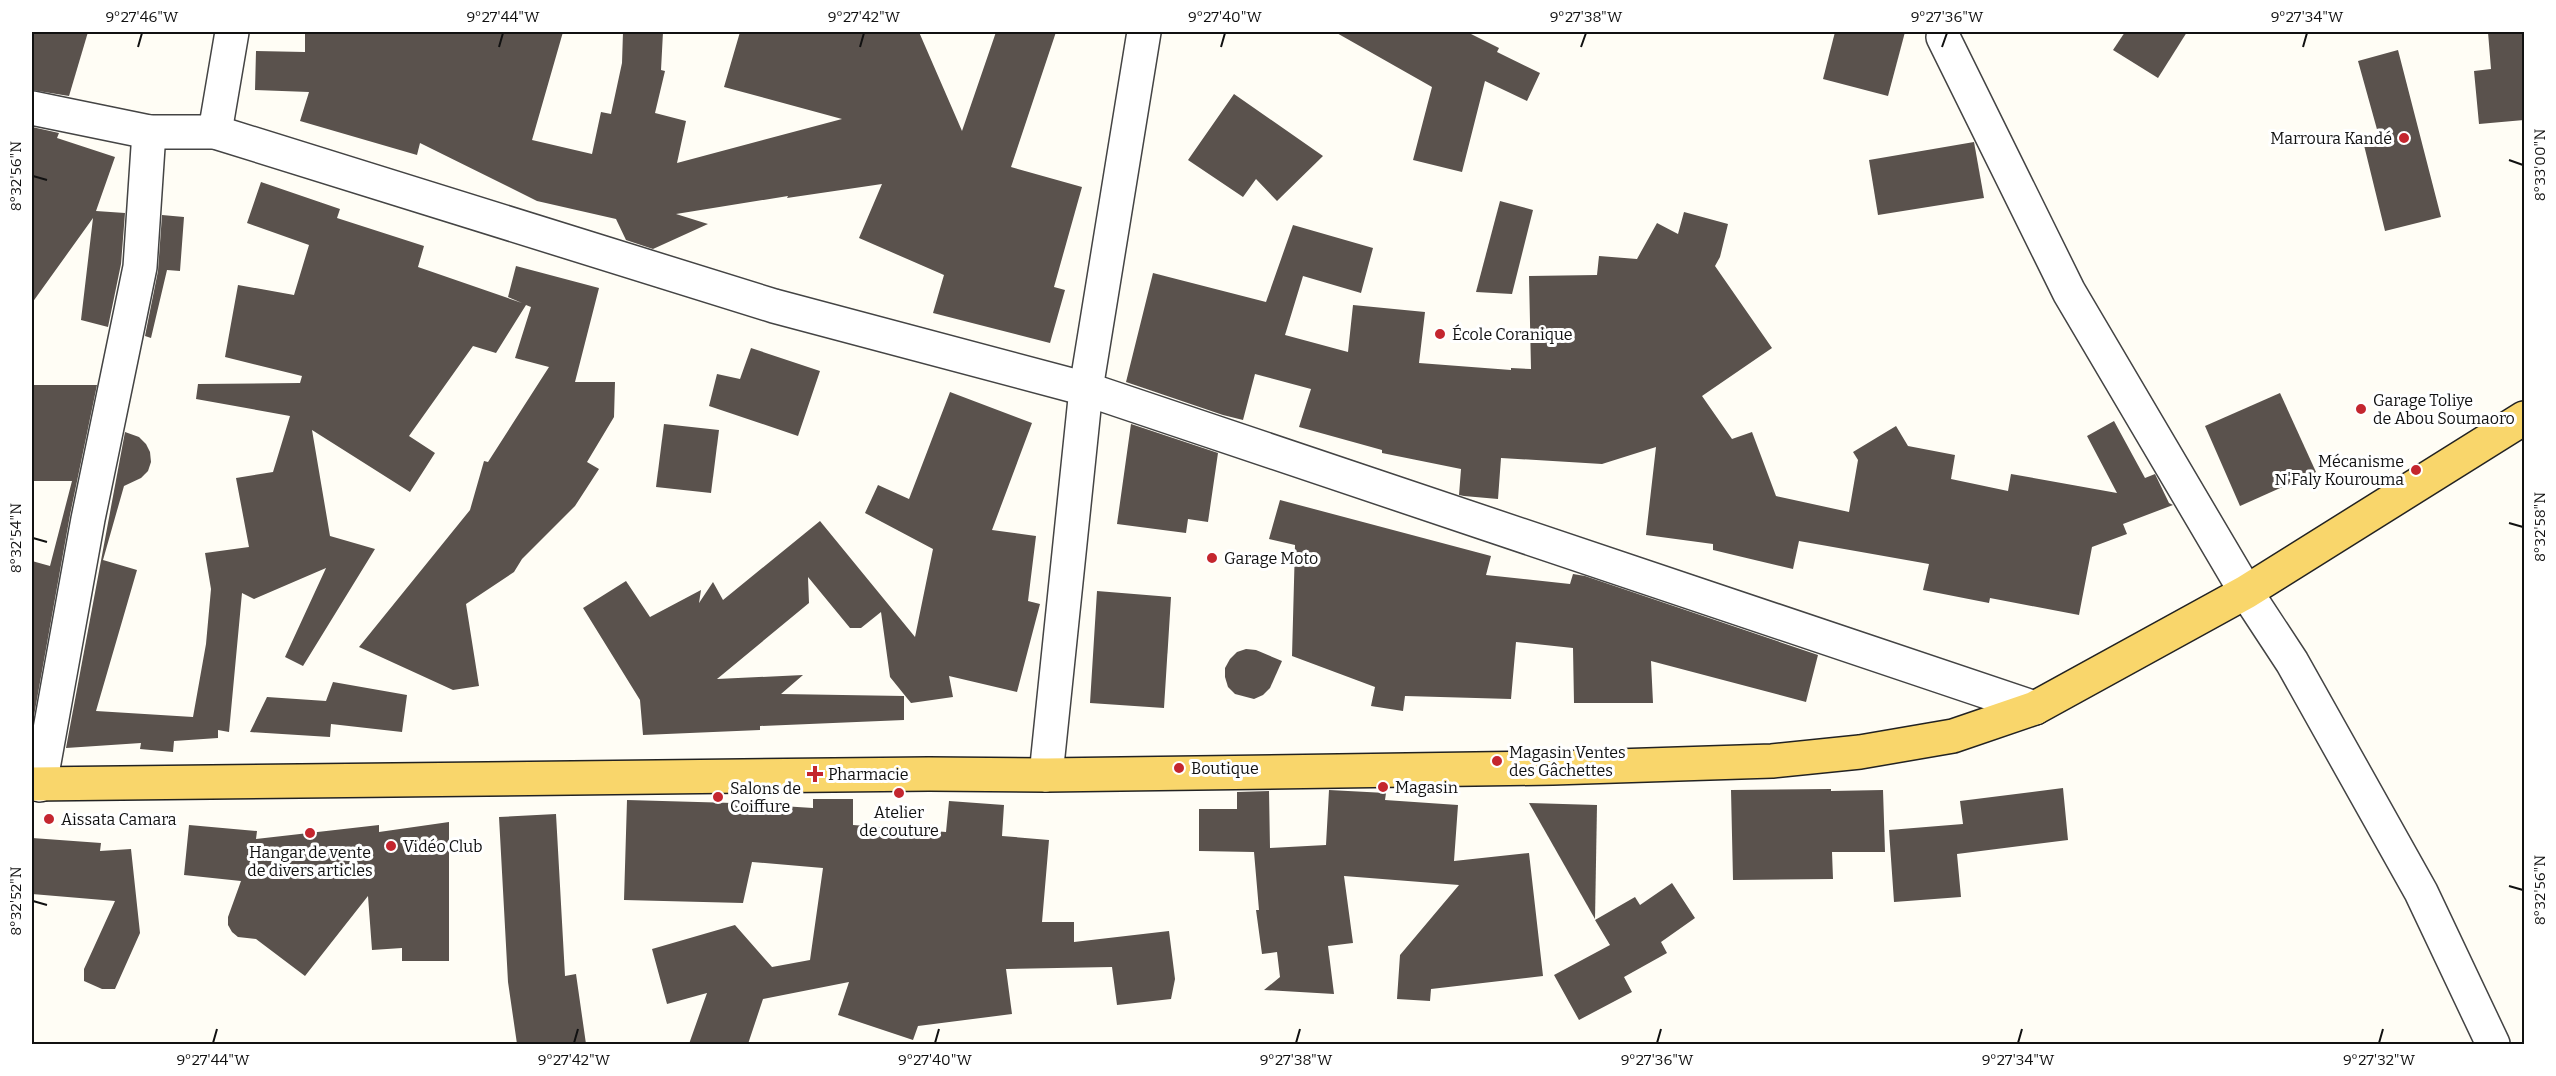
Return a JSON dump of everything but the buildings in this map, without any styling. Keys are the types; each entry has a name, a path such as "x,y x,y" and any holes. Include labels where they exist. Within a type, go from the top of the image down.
{"main road":[{"path":"36,784 1553,768 1772,761 1860,752 1953,736 2035,708 2246,592 2524,418"}],"street":[{"path":"215,132 232,32"},
{"path":"1046,775 1086,390 1144,32"},
{"path":"1943,37 2069,292 2246,592 2292,662 2421,892 2493,1044"},
{"path":"32,108 149,132 215,132 774,306 1086,390 2035,708"},
{"path":"36,784 140,267 149,132"}],"place":[{"name":"Marroura Kandé","path":"2404,138"},
{"name":"École Coranique","path":"1440,334"},
{"name":"Garage Toliye de Abou Soumaoro","path":"2361,409"},
{"name":"Mécanisme N'Faly Kourouma","path":"2416,470"},
{"name":"Garage Moto","path":"1212,558"},
{"name":"Magasin Ventes des Gâchettes","path":"1497,761"},
{"name":"Boutique","path":"1179,768"},
{"name":"Pharmacie","path":"815,774"},
{"name":"Magasin","path":"1383,787"},
{"name":"Atelier de couture","path":"899,793"},
{"name":"Salons de Coiffure","path":"718,797"},
{"name":"Aissata Camara","path":"49,819"},
{"name":"Hangar de vente de divers articles","path":"310,833"},
{"name":"Vidéo Club","path":"391,846"}]}
